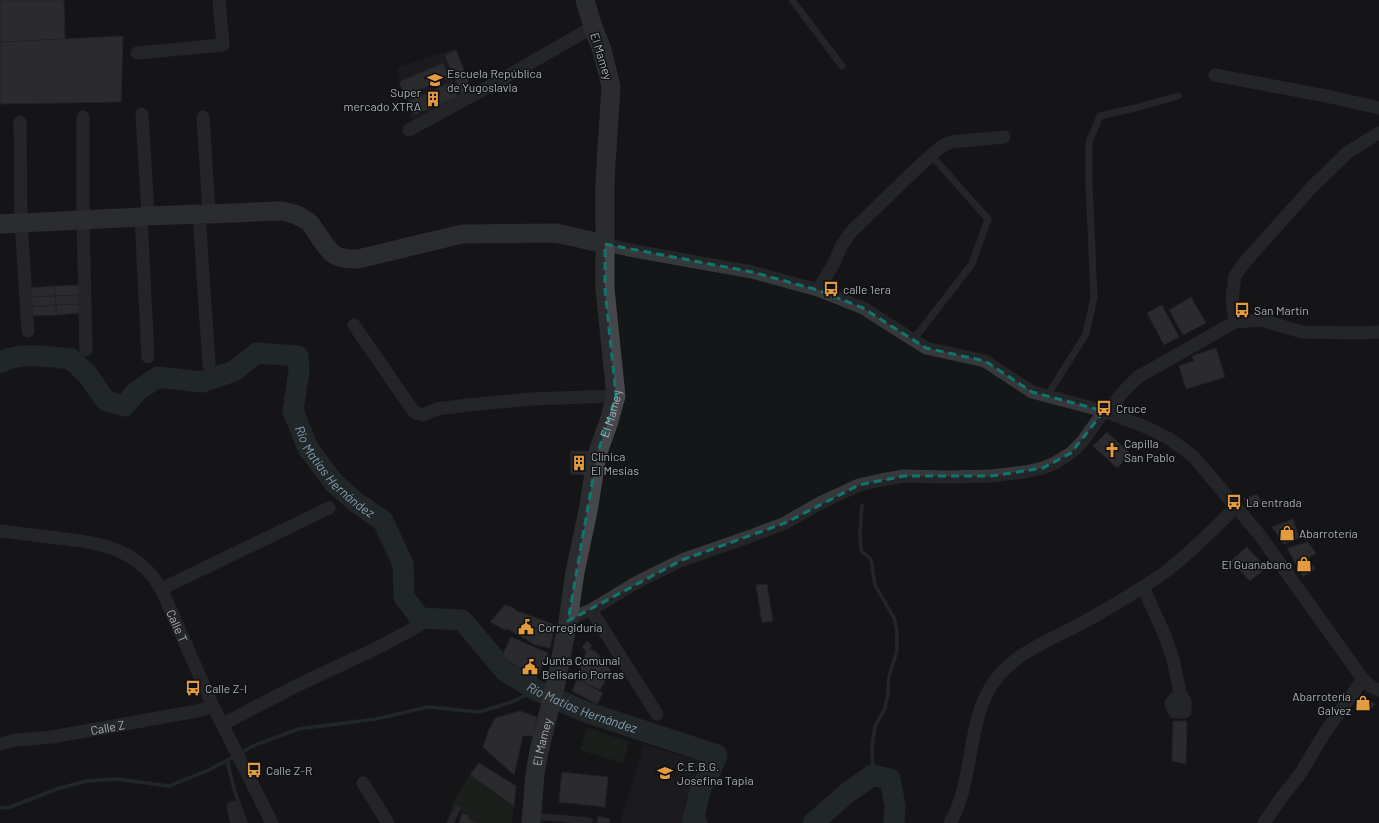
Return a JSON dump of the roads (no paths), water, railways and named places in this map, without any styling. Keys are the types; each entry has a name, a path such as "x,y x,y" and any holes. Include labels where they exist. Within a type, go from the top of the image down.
{"street":[{"path":"137,53 222,45 218,0"},
{"name":"El Mamey","path":"530,819 536,766 548,711 556,683 597,455 610,421 616,396 606,288 605,244 605,180 611,86 602,50 585,0"},
{"path":"409,130 499,81 593,27"},
{"path":"1215,75 1331,97 1379,108"},
{"path":"142,114 148,357"},
{"path":"83,117 83,219 86,350"},
{"path":"203,117 204,214 209,365"},
{"path":"20,122 21,222 28,331"},
{"path":"1235,322 1232,298 1235,276 1245,262 1310,188 1348,152 1379,133"},
{"path":"818,290 850,234 901,182 931,155 942,146 951,142 1004,137"},
{"path":"0,224 280,211 296,215 310,223 331,254 346,260 358,259 462,234 556,233 629,250 752,272 818,290 863,308 912,340 932,350 985,361 1026,389 1104,411 1158,432 1179,444 1193,456 1258,533 1363,680 1379,690"},
{"path":"568,621 640,581 682,560 785,523 820,503 859,485 892,477 991,476 1025,472 1043,468 1055,463 1071,453 1083,441 1104,411 1112,406 1122,393 1138,377 1235,322 1261,320 1302,332 1359,334 1379,332"},
{"path":"354,326 414,412 423,415 437,409 468,404 531,399 616,396"},
{"path":"950,823 963,792 980,712 987,693 998,677 1016,659 1100,613 1173,566 1236,507"},
{"path":"161,589 329,508"},
{"name":"Calle T","path":"0,531 94,542 117,550 135,560 148,571 161,589 213,706 272,823"},
{"path":"1142,587 1165,636 1171,653 1180,693"},
{"path":"590,610 657,714"},
{"path":"223,724 379,647 420,625"},
{"path":"1264,823 1300,774 1324,734 1363,680"},
{"name":"Calle Z","path":"0,744 16,740 52,737 190,712 213,706"},
{"path":"363,783 388,823"},
{"path":"233,807 237,823"}],"lane":[{"path":"792,0 842,66"},
{"path":"1047,396 1086,334 1094,297 1089,184 1089,142 1100,116 1178,96"},
{"path":"912,340 972,264 988,219 931,155"},
{"path":"450,823 457,809"},
{"path":"530,819 589,820"}],"waterway":[{"name":"Río Matías Hernández","path":"0,363 7,359 25,356 44,356 71,359 87,374 106,401 124,406 137,391 158,377 202,382 234,371 257,353 298,356 299,371 293,411 308,448 334,483 357,503 383,521 403,564 404,597 420,618 462,620 505,671 536,690 583,711 717,755 712,768 701,787 693,821 697,823"},
{"path":"862,505 860,533 861,551 871,559 875,585 894,618 897,631 897,651 889,676 885,708 875,726 872,747 873,775"},
{"path":"241,753 253,746 298,729 376,719 428,707 479,712 512,702 536,690"},
{"path":"0,808 10,807 57,789 86,781 116,779 169,786 211,769 235,756"},
{"path":"227,760 234,789 246,823"},
{"name":"Río Matías Hernández","path":"813,823 847,793 873,775 890,779 895,806 894,823"}],"place":[{"name":"Escuela República de Yugoslavia","path":"435,80"},
{"name":"Super mercado XTRA","path":"433,99"},
{"name":"calle 1era","path":"831,289"},
{"name":"San Martín","path":"1242,310"},
{"name":"Cruce","path":"1104,408"},
{"name":"Capilla San Pablo","path":"1112,450"},
{"name":"Clínica El Mesias","path":"579,463"},
{"name":"La entrada","path":"1234,502"},
{"name":"Abarrotería","path":"1287,533"},
{"name":"El Guanabano","path":"1304,564"},
{"name":"Corregiduría","path":"526,627"},
{"name":"Junta Comunal Belisario Porras","path":"530,667"},
{"name":"Calle Z-I","path":"193,688"},
{"name":"Abarrotería Galvez","path":"1363,703"},
{"name":"Calle Z-R","path":"254,770"},
{"name":"C.E.B.G. Josefina Tapia","path":"665,773"}]}
